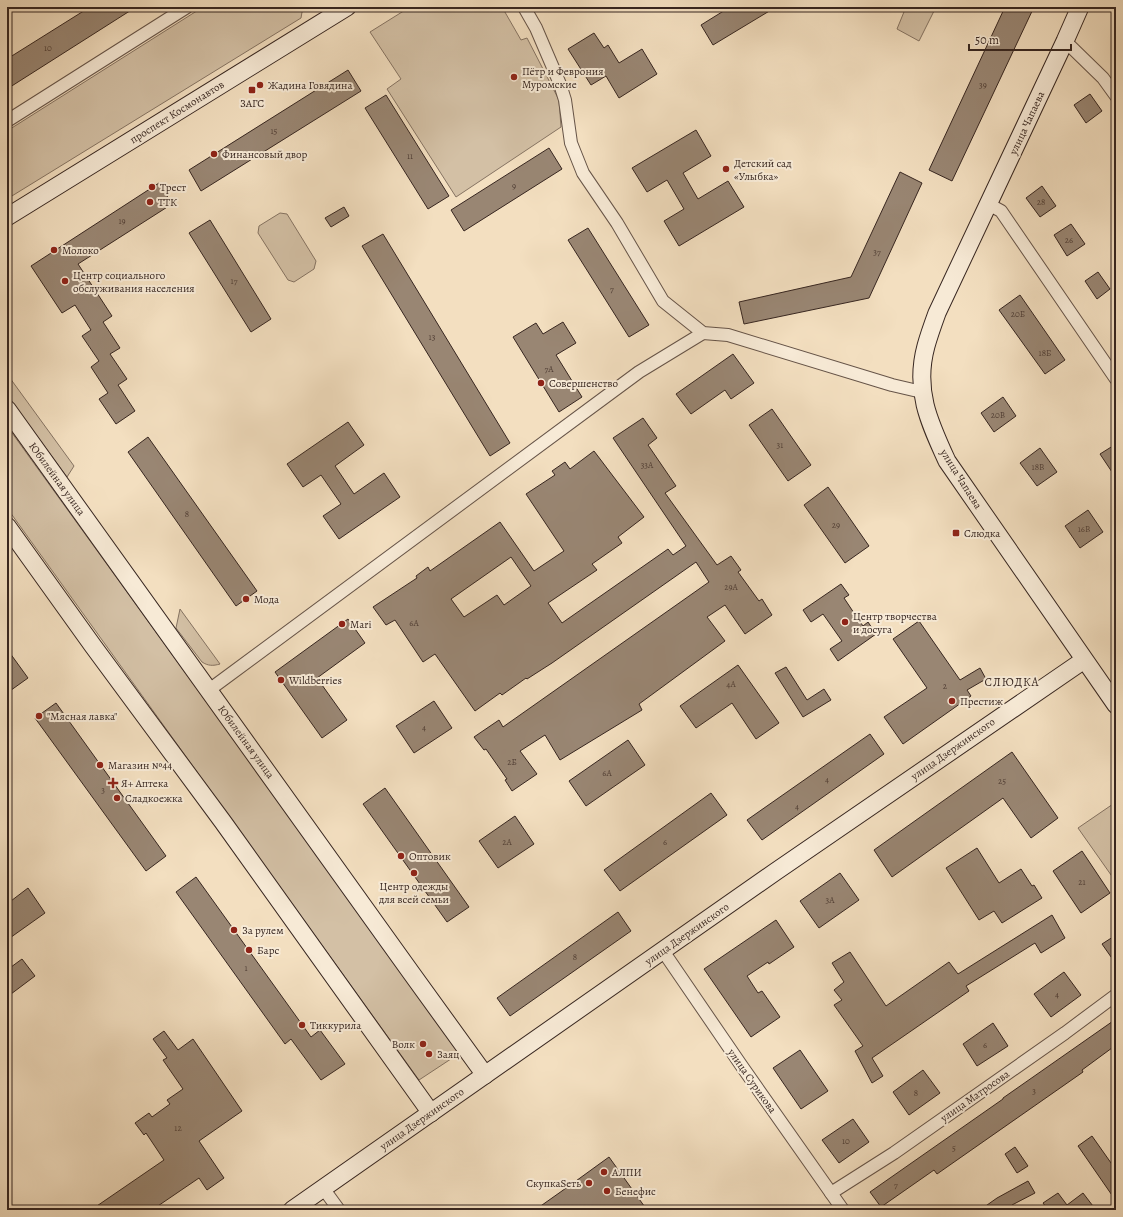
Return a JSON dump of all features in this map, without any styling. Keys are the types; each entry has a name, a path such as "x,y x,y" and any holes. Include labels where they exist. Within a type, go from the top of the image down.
{"main road":[{"name":"проспект Космонавтов","path":"7,217 348,7"},
{"name":"улица Чапаева","path":"1080,7 937,313 926,346 922,364 922,392 924,405 932,430 947,462 1116,705"},
{"name":"Юбилейная улица","path":"7,409 485,1075"},
{"path":"7,526 93,646 223,822 431,1113"},
{"name":"улица Дзержинского","path":"292,1210 1084,660"}],"street":[{"path":"7,121 188,7"},
{"path":"524,7 536,28 560,84 565,100 571,143 583,173 617,223 663,302 703,333 728,335 892,385 922,392"},
{"path":"1065,41 1103,78 1116,96"},
{"path":"988,204 1001,211 1116,379"},
{"path":"209,690 639,372 703,333"},
{"name":"улица Сурикова","path":"663,951 843,1210"},
{"name":"улица Матросова","path":"831,1193 894,1153 1065,1033 1116,995"},
{"path":"323,1188 339,1210"}],"shaded area":[{"path":"203,7 310,7 302,12 301,18 7,199 7,131"},
{"path":"410,7 502,7 521,40 527,38 559,100 561,127 456,197 387,89 401,79 370,32"},
{"path":"906,7 936,7 919,41 897,29"},
{"path":"280,213 287,214 316,261 314,269 294,282 288,280 258,233 259,226"},
{"path":"7,374 74,466 67,477 7,395"},
{"path":"7,426 460,1053 419,1080 7,508"},
{"path":"180,609 220,664 211,665 202,662 176,628"},
{"path":"1116,802 1116,882 1078,828"}],"building":[{"path":"90,7 136,7 7,89 7,59"},
{"path":"730,7 776,7 713,45 701,25"},
{"path":"1005,7 1034,7 952,181 929,170"},
{"path":"594,33 604,48 608,45 619,63 642,49 657,74 619,98 606,76 591,85 568,49"},
{"path":"348,70 361,91 201,191 189,170"},
{"path":"1090,94 1102,111 1086,123 1074,105"},
{"path":"386,95 449,196 428,209 365,108"},
{"path":"696,130 711,156 683,173 698,199 728,181 744,207 679,246 664,221 684,209 667,180 647,192 632,168"},
{"path":"549,148 562,169 464,231 451,210"},
{"path":"900,172 922,183 869,298 744,324 739,302 851,277"},
{"path":"159,183 172,204 78,264 112,316 103,322 120,348 110,354 127,379 118,385 135,411 116,424 99,399 108,393 91,367 99,361 82,336 91,330 75,305 62,313 31,266"},
{"path":"1042,186 1056,206 1040,217 1026,198"},
{"path":"344,207 349,216 331,227 325,218"},
{"path":"210,220 271,319 251,332 189,233"},
{"path":"1071,224 1085,244 1067,256 1054,235"},
{"path":"588,228 649,325 629,337 568,240"},
{"path":"383,234 510,443 490,456 362,246"},
{"path":"1098,272 1110,289 1097,299 1085,281"},
{"path":"1020,295 1065,360 1045,374 999,310"},
{"path":"563,322 576,343 556,355 582,397 559,412 513,337 536,323 543,334"},
{"path":"733,354 754,383 731,399 725,390 691,414 676,394"},
{"path":"1003,397 1016,416 994,432 981,413"},
{"path":"772,409 811,465 788,481 749,425"},
{"path":"643,418 657,438 648,445 676,486 665,493 717,565 731,556 741,570 738,572 759,601 762,599 772,615 745,634 725,605 707,617 725,641 639,704 642,710 560,760 545,735 520,751 537,774 512,791 505,780 507,779 486,749 484,750 474,737 499,720 503,727 709,582 696,562 552,663 527,679 526,678 502,695 500,693 475,711 435,654 423,662 395,620 386,625 373,607 417,578 416,576 428,567 430,571 500,522 534,571 564,551 526,494 555,475 552,471 565,462 570,469 594,451 644,517 618,537 622,543 592,564 597,570 548,603 562,623 668,549 673,555 686,546 613,438","holes":["511,557 531,586 504,605 497,595 464,617 451,599"]},
{"path":"348,422 364,445 335,466 354,494 384,473 400,497 339,539 323,516 341,504 321,475 303,487 287,464"},
{"path":"148,437 257,591 236,606 128,452"},
{"path":"1116,444 1116,478 1100,454"},
{"path":"1040,448 1057,472 1037,486 1020,463"},
{"path":"828,487 869,546 845,563 804,505"},
{"path":"1088,510 1103,532 1080,548 1065,526"},
{"name":"Центр творчества и досуга","path":"841,584 849,595 844,598 863,626 868,622 876,634 838,661 830,649 842,641 823,614 811,622 803,610"},
{"path":"348,619 365,643 317,678 347,720 322,738 275,672"},
{"path":"919,621 960,680 980,668 986,679 967,690 971,696 903,744 884,717 927,688 893,639"},
{"path":"7,649 28,678 7,693"},
{"path":"738,665 779,723 756,739 732,703 696,728 680,706"},
{"path":"786,667 807,700 824,689 831,700 803,717 775,673"},
{"path":"434,701 452,728 414,753 396,726"},
{"path":"56,703 166,856 146,871 35,718"},
{"path":"870,734 884,754 762,840 747,820"},
{"path":"628,740 645,765 586,806 569,781"},
{"path":"1012,752 1058,818 1031,838 1003,798 892,877 874,850"},
{"path":"385,788 469,907 447,922 363,804"},
{"path":"711,793 727,815 620,891 604,870"},
{"path":"515,816 534,844 498,868 479,841"},
{"path":"977,848 999,883 1021,869 1042,898 1002,923 994,911 979,920 946,868"},
{"path":"1082,851 1110,893 1081,913 1053,871"},
{"path":"840,873 859,900 819,928 800,901"},
{"path":"196,877 311,1037 320,1030 345,1064 321,1080 291,1039 285,1044 176,892"},
{"path":"28,888 45,913 7,940 7,904"},
{"path":"618,912 631,931 510,1016 497,998"},
{"path":"1052,915 1065,938 1041,953 1035,943 966,986 969,991 872,1058 883,1076 872,1083 855,1051 863,1046 834,1005 842,1000 834,990 844,982 832,963 850,952 886,1006 949,962 958,974"},
{"path":"776,920 794,947 769,964 768,962 747,976 758,993 762,991 780,1017 751,1037 704,969"},
{"path":"1116,935 1116,964 1102,944"},
{"path":"22,959 35,976 7,997 7,970"},
{"path":"1064,972 1081,995 1051,1017 1034,994"},
{"path":"1116,1019 1116,1045 1082,1070 1083,1072 937,1174 934,1170 881,1207 870,1192"},
{"path":"993,1023 1008,1046 977,1066 963,1044"},
{"path":"164,1031 178,1050 193,1039 242,1111 199,1141 224,1178 207,1190 199,1178 152,1210 91,1210 164,1160 146,1133 144,1135 135,1123 149,1113 152,1117 170,1104 167,1100 183,1089 163,1060 167,1058 153,1039"},
{"path":"800,1050 828,1091 801,1109 773,1068"},
{"path":"923,1070 940,1093 909,1115 893,1092"},
{"path":"853,1119 869,1142 839,1163 822,1140"},
{"path":"1092,1136 1116,1170 1116,1201 1078,1146"},
{"path":"1015,1147 1028,1166 1017,1173 1005,1154"},
{"name":"АЛПИ","path":"609,1157 647,1210 535,1210 569,1186"},
{"path":"1028,1181 1035,1193 1012,1205 1016,1210 980,1210 997,1198"},
{"path":"1058,1193 1067,1205 1083,1193 1096,1210 1048,1210 1043,1203"}],"place":[{"name":"Пётр и Феврония Муромские","path":"514,77"},
{"name":"Жадина Говядина","path":"260,85"},
{"name":"ЗАГС","path":"252,90"},
{"name":"Финансовый двор","path":"214,154"},
{"name":"Детский сад «Улыбка»","path":"726,169"},
{"name":"Трест","path":"152,187"},
{"name":"ТТК","path":"150,202"},
{"name":"Молоко","path":"54,250"},
{"name":"Центр социального обслуживания населения","path":"65,281"},
{"name":"Совершенство","path":"541,383"},
{"name":"Слюдка","path":"956,533"},
{"name":"Мода","path":"246,599"},
{"name":"Центр творчества и досуга","path":"845,622"},
{"name":"Mari","path":"342,624"},
{"name":"Wildberries","path":"281,680"},
{"name":"Престиж","path":"952,701"},
{"name":"\"Мясная лавка\"","path":"39,716"},
{"name":"Магазин №44","path":"100,765"},
{"name":"Я+ Аптека","path":"113,783"},
{"name":"Сладкоежка","path":"117,798"},
{"name":"Оптовик","path":"401,856"},
{"name":"Центр одежды для всей семьи","path":"414,873"},
{"name":"За рулем","path":"234,930"},
{"name":"Барс","path":"249,950"},
{"name":"Тиккурила","path":"302,1025"},
{"name":"Волк","path":"423,1044"},
{"name":"Заяц","path":"429,1054"},
{"name":"АЛПИ","path":"604,1172"},
{"name":"СкупкаSеть","path":"589,1183"},
{"name":"Бенефис","path":"607,1191"}],"district":[{"name":"СЛЮДКА","path":"1012,682"}]}
